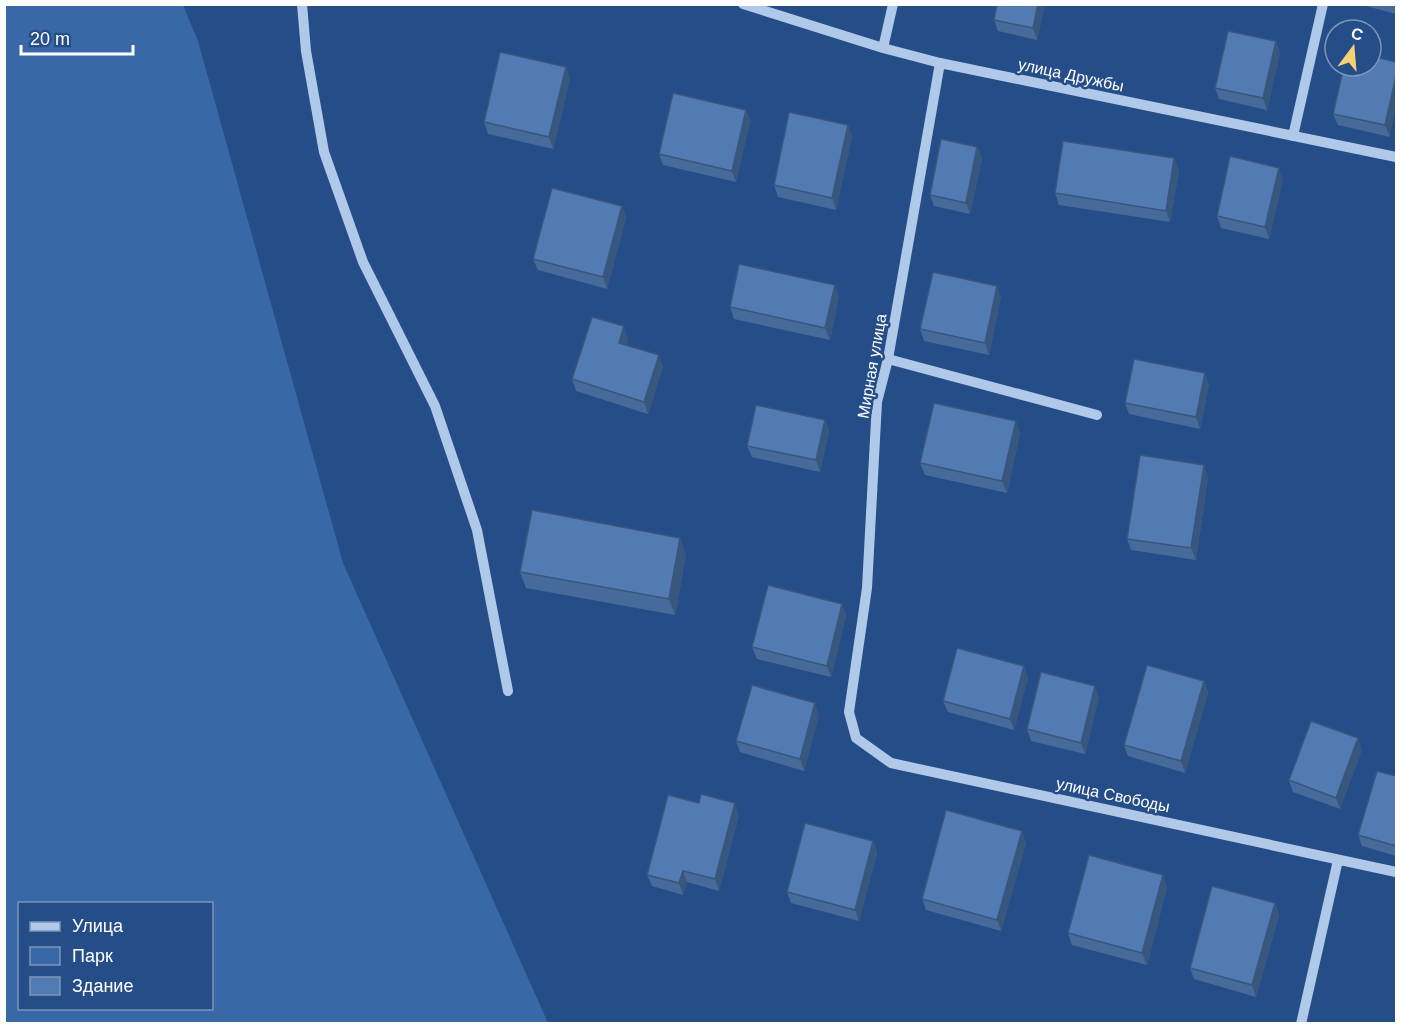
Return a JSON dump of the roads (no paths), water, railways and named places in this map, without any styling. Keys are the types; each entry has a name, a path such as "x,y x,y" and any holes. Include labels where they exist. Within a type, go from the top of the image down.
{"street":[{"path":"302,4 306,51 324,152 363,262 435,406 477,530 508,690"},
{"name":"улица Дружбы","path":"743,4 883,48 940,63 1396,157"},
{"path":"883,48 893,4"},
{"path":"1293,136 1323,4"},
{"name":"Мирная улица","path":"849,712 867,588 877,402 888,359 940,63"},
{"path":"888,359 1097,415"},
{"name":"улица Свободы","path":"849,712 856,738 891,762 1396,872"},
{"path":"1302,1023 1338,860"}]}
